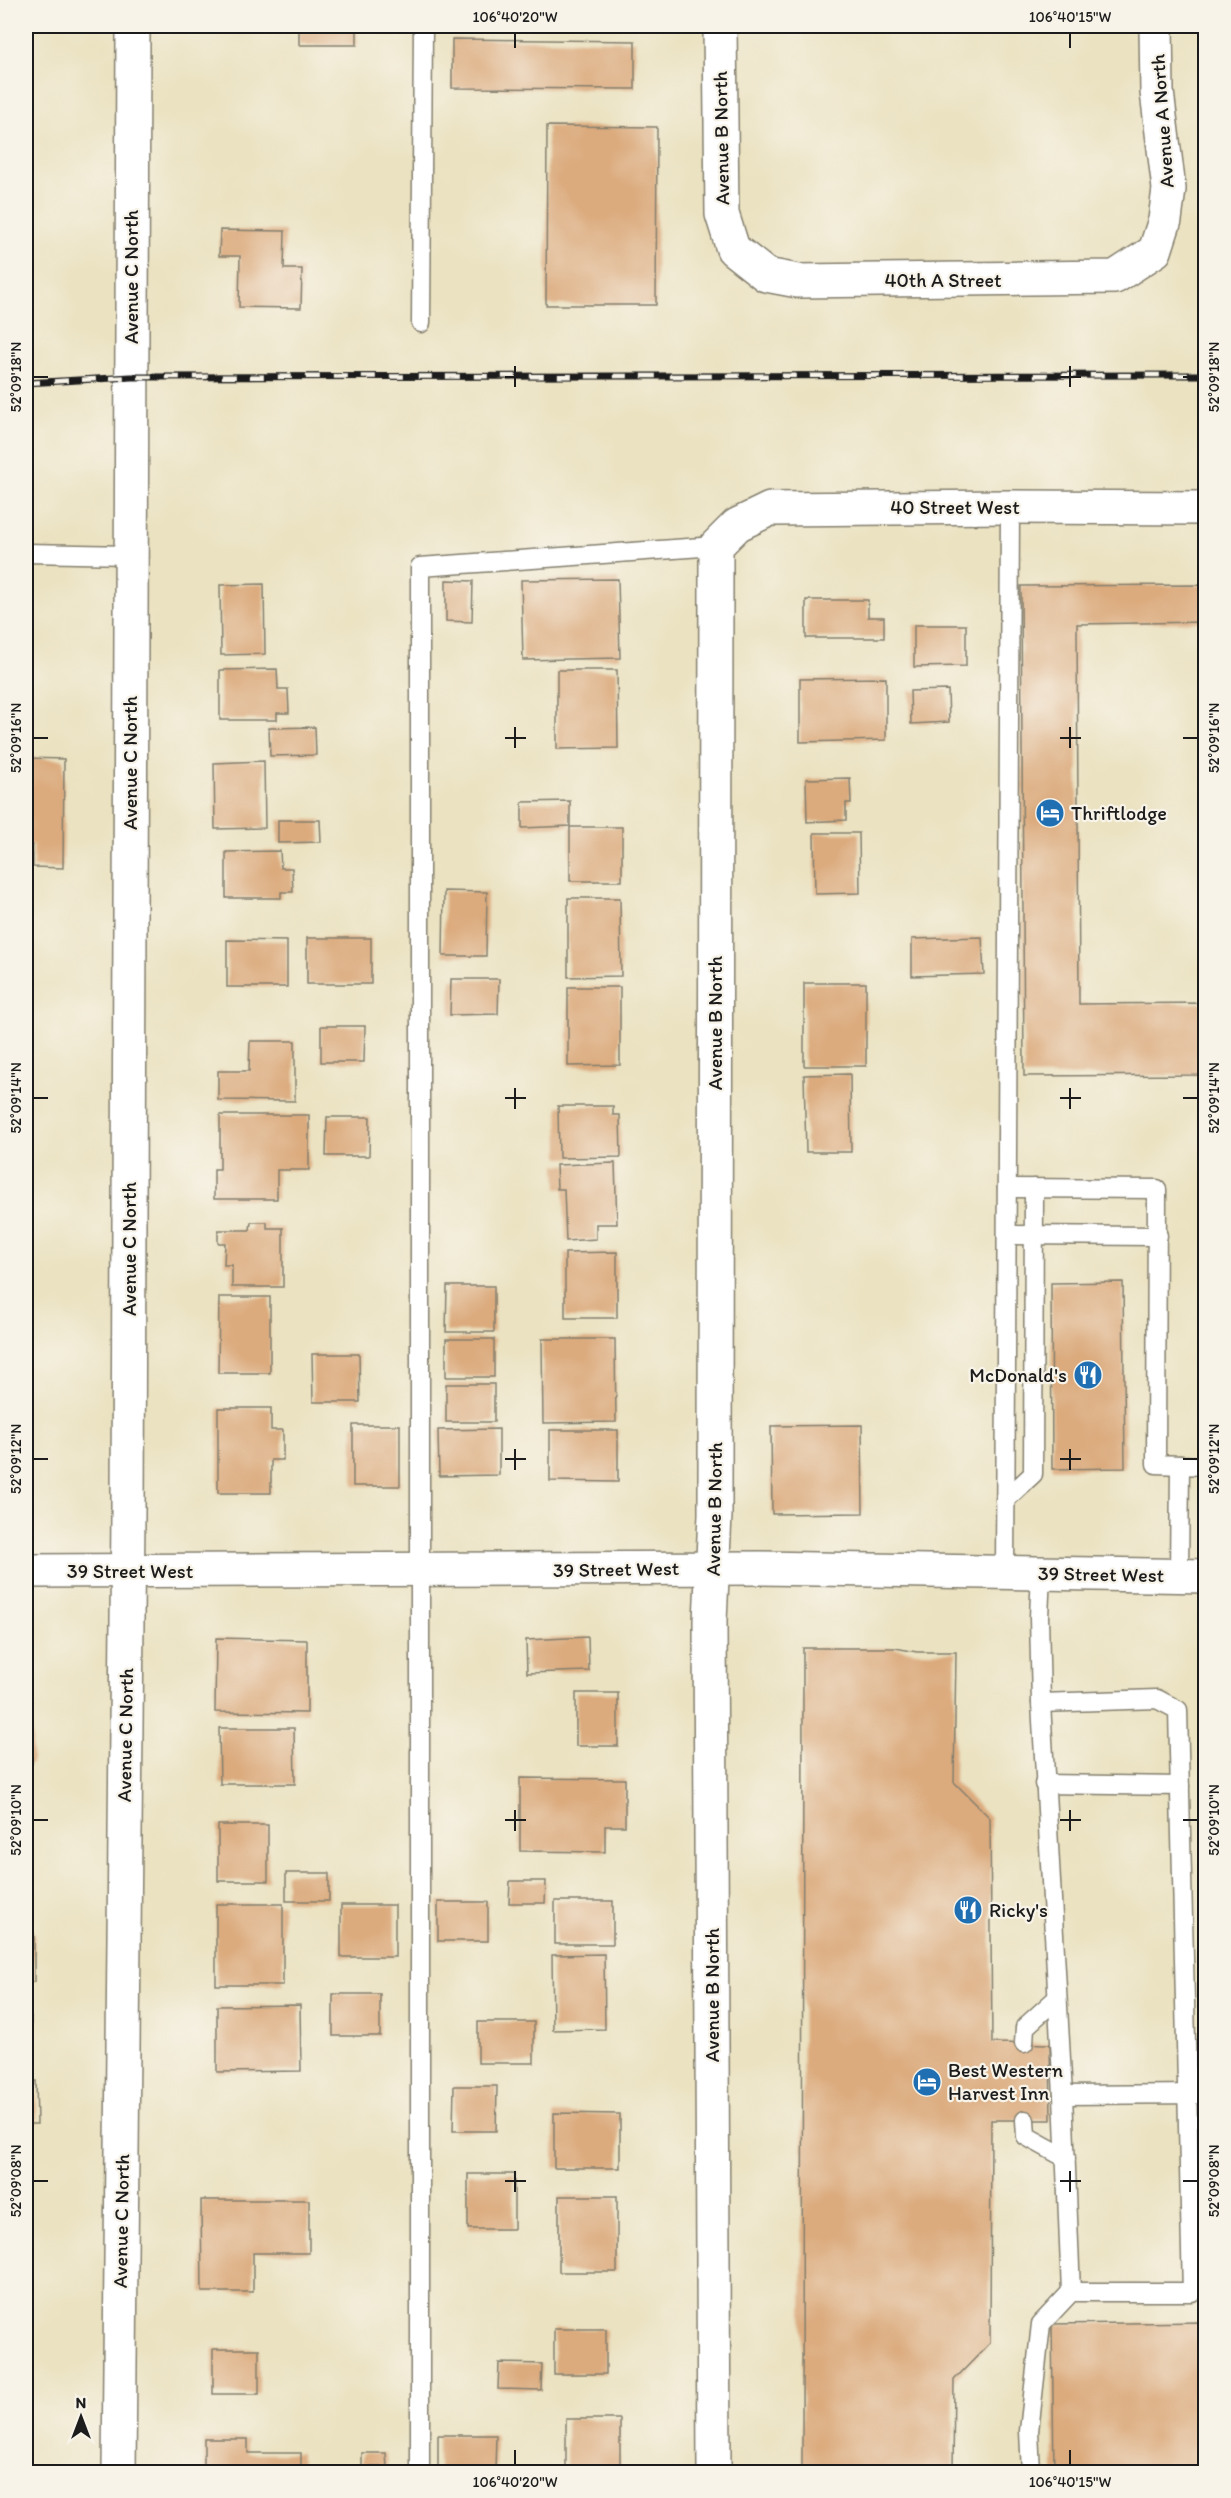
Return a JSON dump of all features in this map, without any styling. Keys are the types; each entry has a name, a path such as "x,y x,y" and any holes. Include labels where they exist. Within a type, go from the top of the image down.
{"street":[{"name":"Avenue C North","path":"118,2472 127,1570 132,26"},
{"name":"Avenue B North","path":"720,26 722,214 733,249"},
{"name":"Avenue A North","path":"1155,251 1165,220 1168,189 1157,92 1156,26"},
{"name":"40th A Street","path":"733,249 766,275 798,280 1115,277 1155,251"},
{"name":"40 Street West","path":"716,546 736,525 770,509 1010,507 1202,508 1206,510"},
{"name":"Avenue B North","path":"714,2472 710,1645 714,1568 716,546"},
{"name":"39 Street West","path":"26,1572 714,1568 1192,1576"}],"lane":[{"path":"421,323 423,26"},
{"path":"1005,1573 1010,507"},
{"path":"420,2472 420,567 716,546"},
{"path":"26,553 130,555"},
{"path":"1007,1188 1157,1189 1156,1464 1206,1466"},
{"path":"1005,1500 1034,1474 1034,1188"},
{"path":"1007,1236 1158,1236"},
{"path":"1180,1465 1192,1576"},
{"path":"1030,2472 1029,2431 1041,2324 1071,2292 1064,2095 1056,1999 1044,1784 1039,1617 1041,1573"},
{"path":"1041,1702 1157,1699 1178,1710 1192,2292 1071,2292"},
{"path":"1044,1784 1180,1786"},
{"path":"1024,2043 1025,2027 1056,1999"},
{"path":"1064,2095 1206,2094"},
{"path":"1025,2120 1026,2136 1066,2158"}],"building":[{"path":"299,26 357,26 357,45 299,45"},
{"path":"452,39 635,41 635,89 452,88"},
{"path":"547,126 657,127 656,305 546,305"},
{"path":"220,230 285,231 284,269 302,269 301,308 239,307 240,256 219,256"},
{"path":"618,579 620,658 523,660 521,580"},
{"path":"446,580 473,581 472,622 446,621"},
{"path":"264,584 265,654 221,655 220,585"},
{"name":"Thriftlodge","path":"1206,585 1206,622 1077,624 1079,1004 1206,1003 1206,1075 1024,1076 1021,586"},
{"path":"806,600 868,600 868,617 884,617 884,638 806,638"},
{"path":"914,625 966,625 966,666 914,667"},
{"path":"277,669 278,689 288,689 289,713 277,713 277,720 220,720 220,670"},
{"path":"557,670 617,670 618,748 557,749"},
{"path":"886,678 886,740 800,742 800,679"},
{"path":"948,690 949,722 911,724 910,691"},
{"path":"315,727 316,755 270,756 269,728"},
{"path":"26,758 64,759 63,868 33,867 33,845 26,845"},
{"path":"264,761 265,828 215,829 214,763"},
{"path":"850,778 851,803 846,803 846,820 807,822 806,779"},
{"path":"570,801 570,826 522,828 522,802"},
{"path":"278,820 320,820 321,842 278,843"},
{"path":"570,827 622,827 622,881 570,881"},
{"path":"814,833 859,833 860,893 815,894"},
{"path":"280,851 281,868 292,868 293,892 281,892 281,898 226,898 226,852"},
{"path":"444,891 487,892 486,956 443,956"},
{"path":"568,898 620,898 621,976 568,977"},
{"path":"982,937 984,974 912,976 912,939"},
{"path":"307,938 371,938 371,984 307,984"},
{"path":"227,940 287,941 287,987 227,987"},
{"path":"451,979 499,979 498,1014 450,1015"},
{"path":"804,983 866,983 866,1066 804,1066"},
{"path":"568,987 620,987 620,1065 568,1066"},
{"path":"321,1026 365,1026 364,1062 321,1062"},
{"path":"250,1041 295,1041 295,1101 218,1100 218,1071 249,1071"},
{"path":"850,1074 851,1152 806,1152 804,1075"},
{"path":"558,1106 613,1106 613,1115 620,1115 621,1157 559,1158"},
{"path":"220,1115 309,1115 309,1170 277,1170 277,1199 214,1199 214,1169 220,1169"},
{"path":"327,1117 370,1117 369,1156 326,1156"},
{"path":"615,1163 617,1224 596,1224 596,1239 566,1241 564,1189 557,1189 556,1165"},
{"path":"251,1222 267,1222 267,1228 283,1228 283,1287 232,1287 232,1265 224,1265 225,1243 218,1243 218,1230 250,1230"},
{"path":"617,1252 617,1318 565,1318 565,1253"},
{"name":"McDonald's","path":"1123,1282 1125,1468 1052,1469 1051,1283"},
{"path":"447,1286 494,1286 494,1332 446,1332"},
{"path":"219,1297 270,1297 270,1373 218,1373"},
{"path":"446,1339 494,1339 494,1377 446,1377"},
{"path":"542,1339 615,1339 616,1422 543,1423"},
{"path":"312,1354 359,1354 360,1402 313,1402"},
{"path":"446,1384 494,1384 494,1422 446,1422"},
{"path":"218,1408 271,1408 271,1430 283,1430 283,1460 271,1460 271,1493 218,1493"},
{"path":"353,1425 400,1425 400,1486 353,1486"},
{"path":"862,1425 863,1513 772,1514 771,1426"},
{"path":"499,1429 499,1475 439,1476 438,1430"},
{"path":"550,1430 618,1430 618,1482 550,1481"},
{"path":"26,1637 30,1637 30,1694 26,1694"},
{"path":"588,1637 589,1671 527,1673 526,1640"},
{"path":"216,1638 307,1640 307,1713 215,1712"},
{"name":"Best Western Harvest Inn","path":"803,1648 895,1648 917,1652 956,1652 954,1782 990,1818 992,2043 1050,2044 1051,2120 991,2120 990,2343 954,2380 953,2472 802,2472"},
{"path":"576,1693 618,1693 618,1746 576,1746"},
{"path":"26,1702 32,1702 32,1764 26,1764"},
{"path":"219,1728 294,1728 295,1784 220,1784"},
{"path":"520,1778 625,1779 625,1826 605,1826 605,1852 520,1851"},
{"path":"218,1825 268,1825 268,1881 218,1881"},
{"path":"26,1864 29,1864 29,1914 26,1914"},
{"path":"286,1873 329,1873 329,1901 286,1901"},
{"path":"510,1881 546,1881 545,1903 509,1903"},
{"path":"555,1901 613,1901 613,1944 555,1944"},
{"path":"438,1902 488,1902 488,1941 438,1941"},
{"path":"216,1904 283,1904 283,1985 216,1985"},
{"path":"341,1905 395,1905 395,1957 341,1957"},
{"path":"26,1933 34,1933 34,1982 26,1982"},
{"path":"604,1954 605,2029 553,2030 552,1955"},
{"path":"333,1994 380,1994 380,2036 333,2036"},
{"path":"300,2005 301,2071 217,2072 217,2006"},
{"path":"26,2016 31,2016 31,2055 26,2055"},
{"path":"478,2022 534,2022 534,2063 478,2063"},
{"path":"26,2081 36,2081 37,2124 26,2124"},
{"path":"454,2086 497,2086 496,2131 453,2131"},
{"path":"554,2113 620,2114 620,2168 554,2168"},
{"path":"468,2174 514,2174 514,2229 468,2229"},
{"path":"559,2196 617,2196 617,2272 559,2272"},
{"path":"201,2200 309,2200 309,2253 253,2253 253,2292 202,2292"},
{"path":"1206,2322 1206,2472 1054,2472 1052,2324"},
{"path":"554,2329 606,2329 606,2374 554,2374"},
{"path":"213,2349 259,2349 259,2394 213,2394"},
{"path":"499,2363 542,2364 541,2390 498,2389"},
{"path":"566,2419 620,2419 620,2472 551,2472 551,2468 566,2468"},
{"path":"438,2435 496,2435 495,2472 438,2472"},
{"path":"204,2439 248,2439 248,2453 301,2453 301,2472 204,2472"},
{"path":"362,2453 386,2453 387,2467 362,2467"}],"railway":[{"path":"26,383 131,377 1206,375"}],"place":[{"name":"Thriftlodge","path":"1050,813"},
{"name":"McDonald's","path":"1088,1375"},
{"name":"Ricky's","path":"968,1910"},
{"name":"Best Western Harvest Inn","path":"927,2082"}]}
